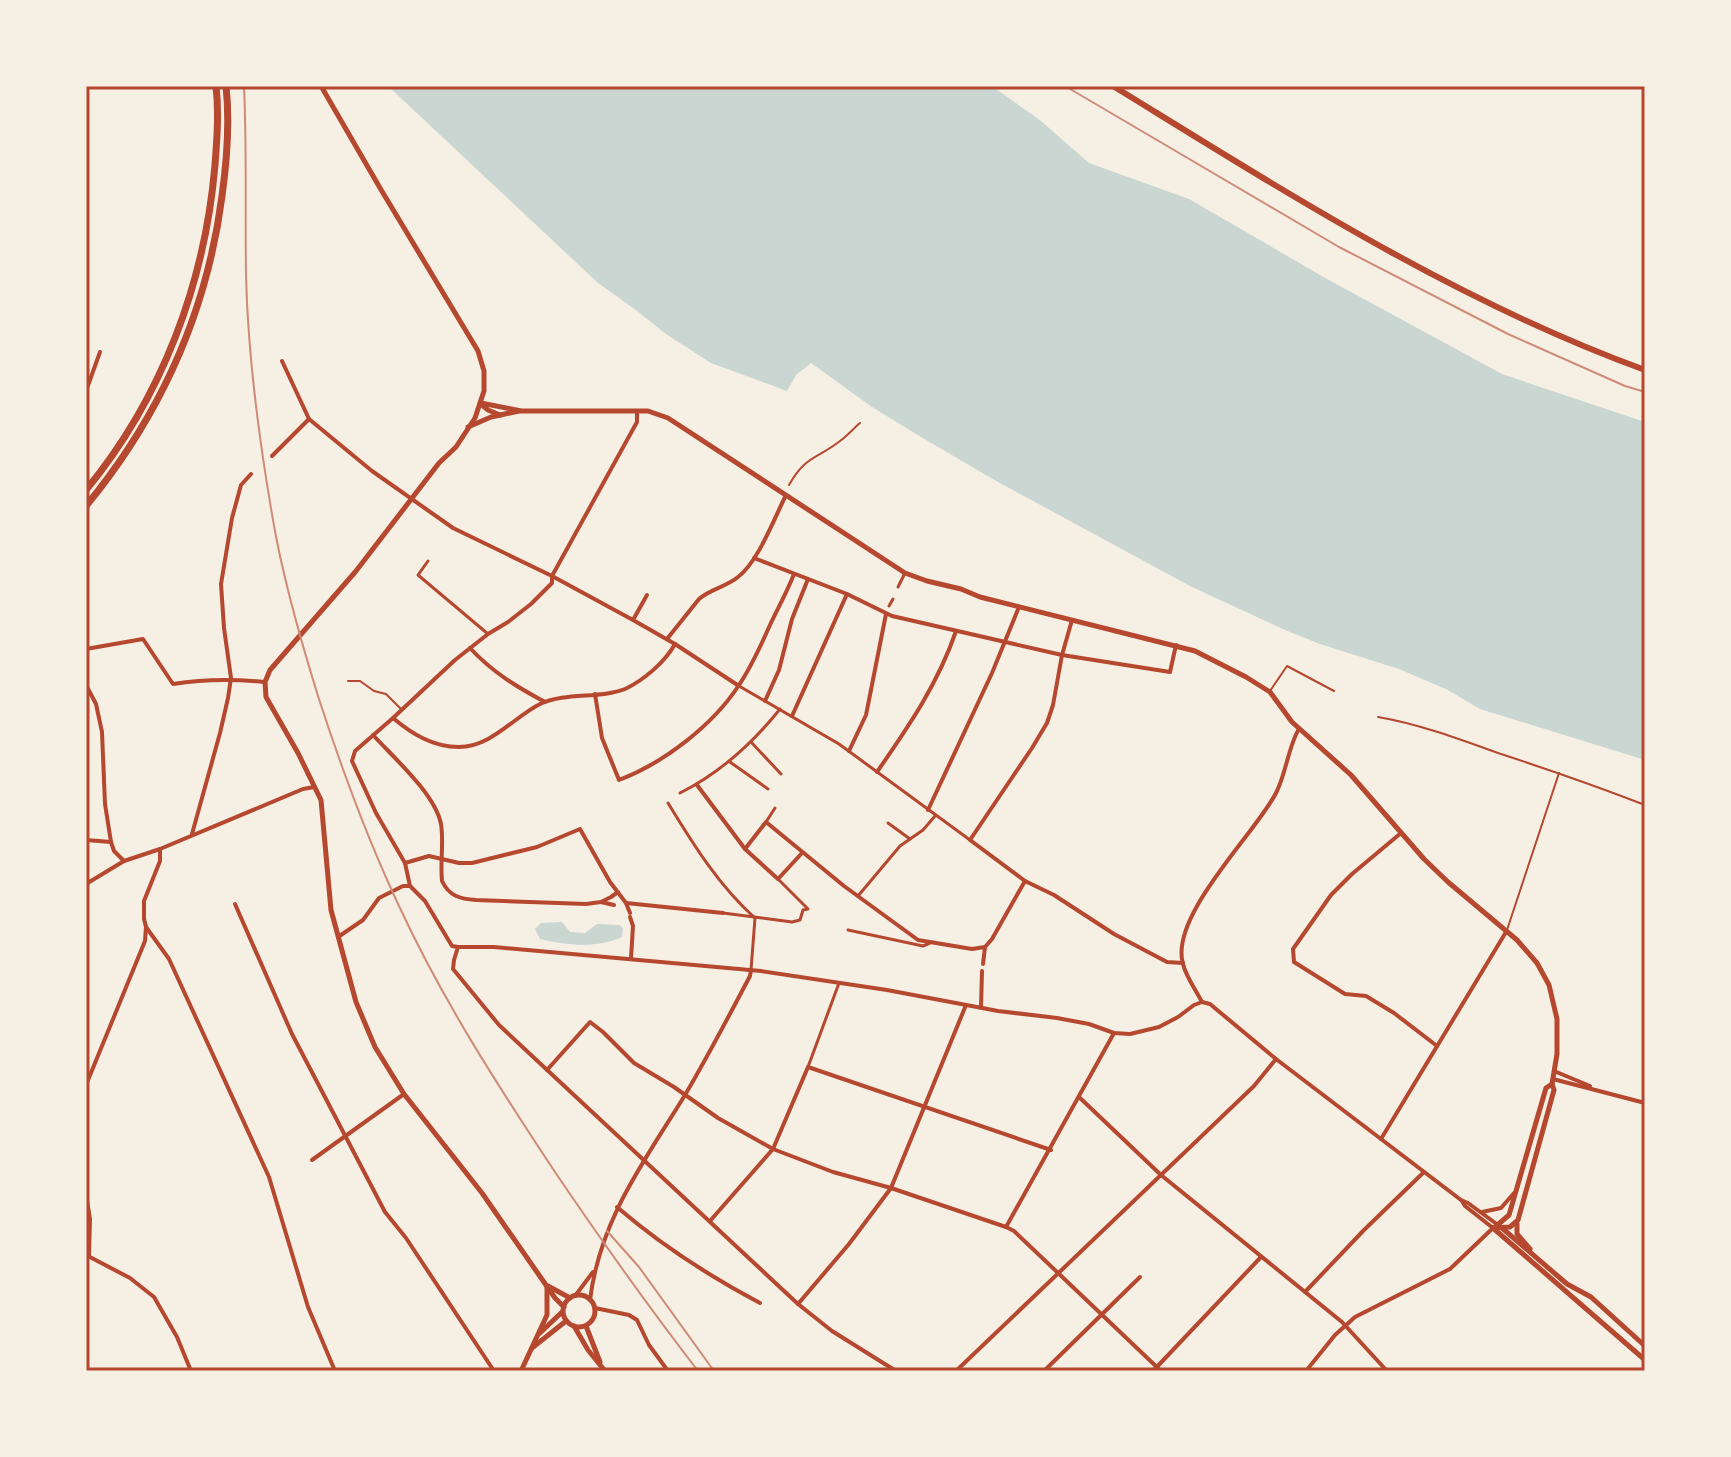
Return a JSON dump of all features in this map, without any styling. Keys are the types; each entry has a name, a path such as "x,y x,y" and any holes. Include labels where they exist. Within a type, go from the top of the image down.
{"highway":[{"path":"86,490 145,402 166,361 189,301 200,265 214,181 216,86"},
{"path":"86,506 136,438 175,367 199,302 218,229 228,141 226,86"}],"main road":[{"path":"1113,86 1310,206 1406,260 1540,326 1645,370"}],"street":[{"path":"321,86 478,351 484,371 484,391 475,418 456,447 439,463 356,571 270,670 264,689 269,705 321,800 331,910 356,1002 375,1047 404,1094 454,1155 547,1285 563,1309 566,1321 574,1326 603,1369"},
{"path":"86,391 100,352"},
{"path":"282,361 309,419 372,471 445,523 552,576 667,639 849,751 1025,881 1167,962 1183,963"},
{"path":"481,403 521,411 648,411 668,418 905,573 980,597 1176,645 1211,658 1270,692 1292,722 1340,762 1424,859 1507,931 1537,963 1549,985 1557,1019 1554,1090 1518,1220 1517,1234 1535,1256"},
{"path":"481,403 502,416"},
{"path":"467,428 491,417 521,411"},
{"path":"637,411 637,422 552,576 552,583 531,604 488,634 424,687 355,751 352,761 376,813 405,863 410,886 425,901 452,946 751,970 1057,1018 1114,1033 1130,1034 1159,1027 1202,1002 1210,1004 1276,1059 1482,1213 1645,1360"},
{"path":"272,456 309,419"},
{"path":"192,834 220,733 231,678 221,584 241,485 251,474"},
{"path":"667,639 705,593 737,578 754,558 786,495"},
{"path":"754,558 887,613 1062,655 1170,672 1176,645"},
{"path":"428,561 418,575 488,634"},
{"path":"898,587 905,573"},
{"path":"595,694 602,738 619,780 660,762 719,711 739,686 795,574"},
{"path":"765,701 779,670 792,619 808,579"},
{"path":"792,716 847,594"},
{"path":"633,620 647,595"},
{"path":"889,606 893,599"},
{"path":"928,810 1019,607"},
{"path":"849,751 866,715 887,613"},
{"path":"970,840 1047,723 1072,620"},
{"path":"877,772 923,703 947,657 956,631"},
{"path":"86,649 143,639 173,684 231,678 265,682"},
{"path":"393,718 427,741 463,748 502,730 545,702 624,689 665,659 675,644"},
{"path":"470,648 507,681 545,702"},
{"path":"86,685 96,704 102,732 105,804 111,842 114,851 124,861"},
{"path":"680,793 730,762 780,709"},
{"path":"1202,1002 1183,963 1181,950 1187,929 1203,895 1276,793 1299,729"},
{"path":"373,735 435,807 441,828 442,881 451,894 460,899 580,904 601,902 614,905"},
{"path":"751,742 781,774"},
{"path":"730,762 768,789"},
{"path":"626,903 792,922 800,920 803,910 808,909 745,849 697,785"},
{"path":"86,884 124,861 314,787"},
{"path":"668,803 696,850 755,918"},
{"path":"745,849 775,808"},
{"path":"858,896 900,846 923,830 935,816"},
{"path":"766,822 802,853 918,940 972,949 985,947"},
{"path":"888,823 910,839"},
{"path":"405,863 429,856 459,863 485,860 537,847 580,829 610,882 626,903 633,926 631,958"},
{"path":"1402,833 1331,895 1293,949 1292,956 1294,962 1345,994 1366,996 1394,1013 1437,1046"},
{"path":"86,840 111,842"},
{"path":"86,1085 145,941 144,901 160,861 160,849"},
{"path":"778,879 802,853"},
{"path":"981,1007 985,947 996,934 1025,881"},
{"path":"338,937 363,920 379,898 403,886 410,886"},
{"path":"601,902 618,892"},
{"path":"235,904 292,1034 385,1212 406,1238 494,1371"},
{"path":"590,1300 594,1270 610,1221 643,1160 685,1095 750,976 755,918"},
{"path":"146,927 169,959 269,1177 308,1307 335,1371"},
{"path":"848,930 923,946 930,943"},
{"path":"1381,1139 1507,931"},
{"path":"458,947 453,969 499,1025 798,1304 832,1331 896,1371"},
{"path":"710,1221 773,1149 839,983"},
{"path":"798,1304 891,1188 966,1005"},
{"path":"547,1070 590,1022 634,1063 718,1118 773,1149 833,1172 891,1188 1014,1231 1157,1370 1261,1257"},
{"path":"1006,1227 1114,1033"},
{"path":"956,1371 1254,1086 1276,1059"},
{"path":"808,1067 1051,1150"},
{"path":"1554,1071 1596,1089"},
{"path":"1552,1081 1645,1103"},
{"path":"1306,1371 1344,1325 1450,1269 1509,1215 1546,1088 1552,1081"},
{"path":"312,1160 404,1094"},
{"path":"1079,1097 1161,1175 1344,1325 1387,1371"},
{"path":"1304,1293 1424,1172"},
{"path":"1482,1213 1501,1208 1517,1188"},
{"path":"86,1194 90,1219 88,1255 130,1278 154,1297 177,1337 191,1371"},
{"path":"1461,1200 1567,1284 1591,1297 1645,1346"},
{"path":"617,1207 660,1242 760,1303"},
{"path":"1498,1227 1512,1226 1518,1220"},
{"path":"535,1338 594,1270"},
{"path":"1044,1371 1140,1277"},
{"path":"547,1285 573,1297 581,1295 590,1300 595,1308 593,1318 586,1326 574,1326"},
{"path":"521,1371 547,1315 547,1285"},
{"path":"595,1308 629,1315 637,1320 649,1345 668,1371"},
{"path":"531,1348 566,1321"},
{"path":"586,1326 603,1369"}],"lane":[{"path":"789,485 806,462 839,442 860,423"},
{"path":"1270,692 1287,666 1334,691"},
{"path":"348,681 360,681 374,691 386,694 402,709"},
{"path":"1378,717 1466,742 1645,805"},
{"path":"1507,931 1559,773"}],"shaded area":[{"path":"388,86 992,86 1041,121 1089,163 1189,199 1327,279 1502,374 1645,422 1645,760 1480,709 1448,690 1399,669 1320,644 1190,586 921,437 872,407 811,363 796,375 787,391 711,363 598,283"},
{"path":"562,922 570,932 585,933 597,924 620,925 622,937 602,943 571,944 540,939 535,929 541,923"}],"railway":[{"path":"244,86 247,306 259,429 287,586 336,749 387,880 452,1008 555,1172 698,1371"},
{"path":"1065,86 1339,247 1508,334 1645,392"},
{"path":"607,1231 639,1267 714,1371"}]}
